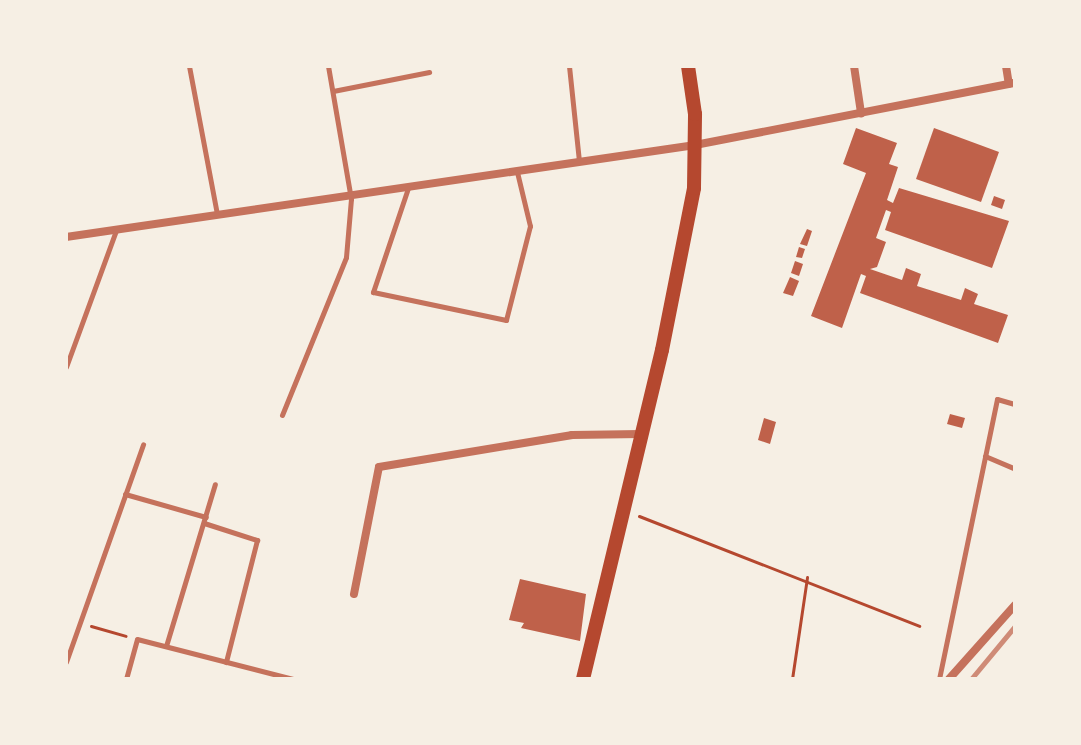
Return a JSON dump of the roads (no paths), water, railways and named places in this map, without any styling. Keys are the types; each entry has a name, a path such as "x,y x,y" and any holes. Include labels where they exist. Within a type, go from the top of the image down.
{"main road":[{"path":"583,679 687,227 695,145 688,66"}],"street":[{"path":"854,66 861,113"},
{"path":"66,237 351,199 695,145 1012,83 1006,66"},
{"path":"354,594 379,467 572,435 641,434"},
{"path":"949,679 1015,605"}],"lane":[{"path":"189,66 217,216"},
{"path":"282,415 346,257 351,199 328,66"},
{"path":"569,66 579,161"},
{"path":"333,91 429,72"},
{"path":"408,188 373,292 506,320 530,226 517,171"},
{"path":"66,367 116,229"},
{"path":"939,679 997,399 1015,404"},
{"path":"66,662 143,444"},
{"path":"985,456 1015,469"},
{"path":"166,646 215,484"},
{"path":"125,494 257,540 226,662"},
{"path":"126,679 137,639 293,679"}],"railway":[{"path":"971,679 1015,626"}]}
